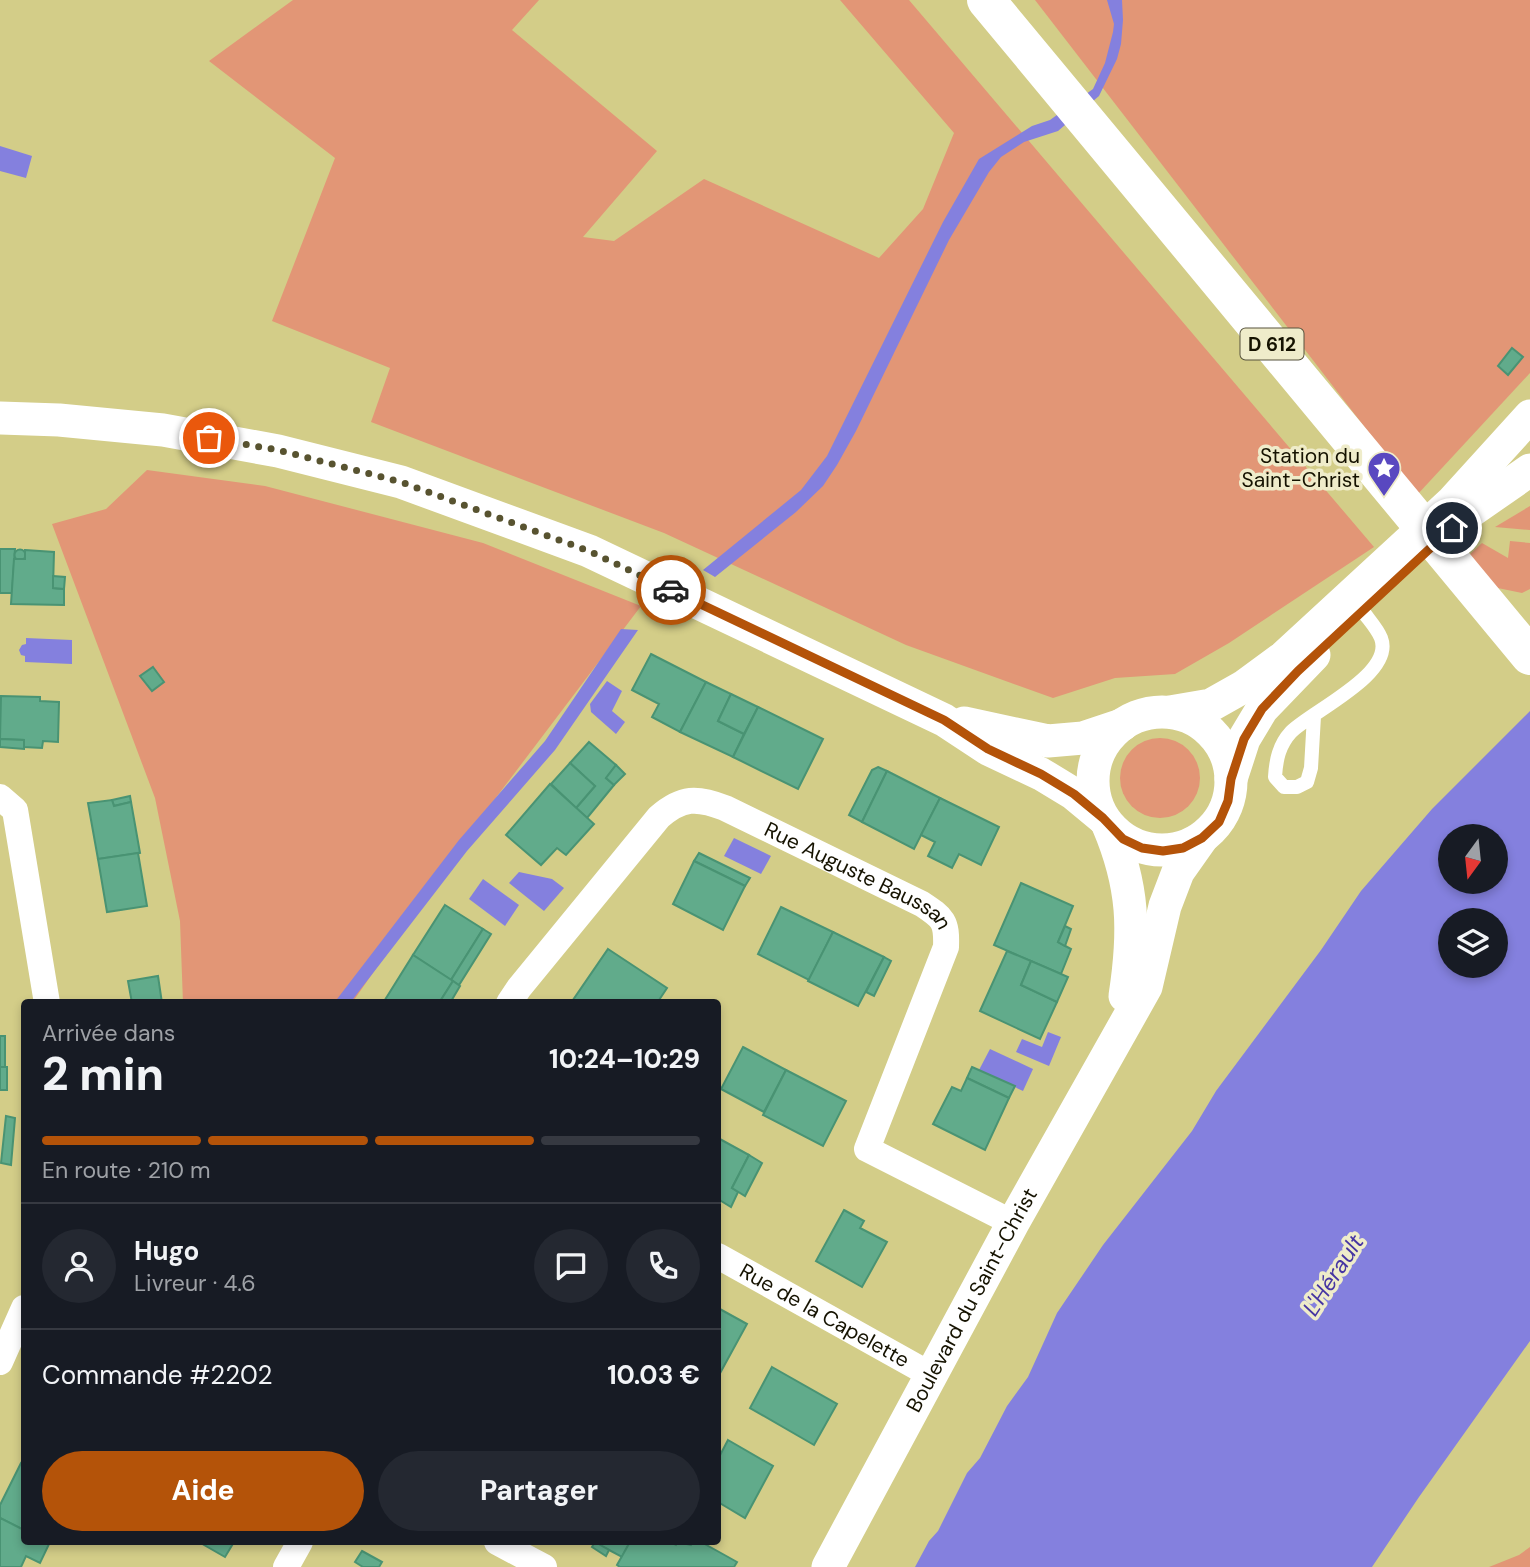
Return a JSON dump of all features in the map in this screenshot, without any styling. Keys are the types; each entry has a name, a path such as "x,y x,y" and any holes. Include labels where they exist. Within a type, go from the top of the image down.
{"highway":[{"name":"D 612","path":"986,0 1530,656"}],"street":[{"path":"944,720 1048,741 1083,738 1145,714 1211,705 1243,687 1284,657 1451,503 1530,416"},
{"path":"0,418 59,420 163,430 278,450 401,482 589,551 944,720 988,749 1041,774 1074,794 1123,839 1142,848 1163,851 1183,848 1202,838 1219,822 1228,801 1231,779 1244,739 1262,709 1298,671 1464,516 1530,470"},
{"path":"1170,712 1193,720 1213,734 1226,755 1231,779"},
{"path":"1105,821 1094,799 1092,778 1097,757 1107,739 1122,725"},
{"path":"0,797 15,810 46,999"},
{"name":"Rue Auguste Baussan","path":"512,999 659,817 681,801 704,801 725,808 922,904 938,915 947,929 946,947 867,1149 1013,1223"},
{"name":"Boulevard du Saint-Christ","path":"1105,821 1122,857 1130,898 1132,940 1120,1037"},
{"name":"Boulevard du Saint-Christ","path":"828,1567 1013,1223 1146,987 1165,906 1178,872 1202,838"},
{"name":"Rue de la Capelette","path":"721,1258 931,1375"},
{"path":"0,1362 21,1315"},
{"path":"286,1567 298,1545"},
{"path":"503,1545 544,1567"}],"lane":[{"path":"1314,716 1311,768 1307,782 1297,788 1284,787 1275,777 1277,753 1291,732 1374,670 1382,651 1381,638 1363,610"}],"shaded area":[{"path":"293,0 539,0 512,30 657,151 583,237 614,241 704,179 879,258 923,209 954,133 840,0 909,0 1374,547 1229,643 1175,674 1115,678 1053,698 906,645 664,533 371,422 390,368 272,321 335,158 209,61"},
{"path":"1035,0 1530,0 1530,373 1417,495"},
{"path":"147,470 265,486 483,543 641,606 476,824 355,999 183,999 180,921 155,798 52,524 106,509"},
{"path":"1530,506 1530,530 1495,527"},
{"path":"1510,541 1530,543 1530,589 1522,593 1488,586 1466,558 1482,543 1508,558"},
{"path":"1160,738 1175,741 1188,750 1197,763 1200,778 1197,793 1188,806 1175,815 1160,818 1145,815 1132,806 1123,793 1120,778 1123,763 1132,750 1145,741"},
{"path":"1530,1547 1530,1567 1489,1567 1519,1555"}],"water":[{"path":"1107,0 1122,0 1121,44 1117,59 1099,96 1058,131 1024,142 1001,157 989,172 949,240 856,431 823,486 796,512 715,577 703,570 801,490 827,456 943,222 979,159 1032,126 1050,120 1093,89 1105,63 1113,32 1114,24"},
{"path":"0,146 32,156 26,178 0,171"},
{"path":"621,629 638,630 555,750 467,851 353,999 337,999 459,840 545,741"},
{"path":"26,638 72,640 72,664 25,662 25,656 21,655 19,650 26,644"},
{"path":"607,681 622,691 612,711 625,722 616,734 591,712 590,704"},
{"name":"L'Hérault","path":"1530,711 1530,1341 1372,1567 915,1567 929,1541 938,1531 967,1473 980,1458 1007,1406 1028,1377 1057,1313 1103,1245 1192,1131 1216,1091 1321,950 1361,891 1432,809"},
{"path":"734,838 771,856 761,874 724,856"},
{"path":"519,872 552,879 564,888 544,911 509,883"},
{"path":"483,879 519,905 505,926 469,899"},
{"path":"1048,1032 1061,1037 1049,1066 1016,1052 1022,1039 1042,1047"},
{"path":"990,1049 1033,1069 1023,1091 979,1070"}],"building":[{"path":"1512,348 1523,357 1508,375 1498,366"},
{"path":"0,549 15,549 12,593 0,593"},
{"path":"20,549 26,555 20,561 14,555"},
{"path":"25,550 54,552 53,588 64,589 64,605 11,604 14,559 25,559"},
{"path":"53,576 65,577 64,589 53,588"},
{"path":"651,654 706,682 680,732 652,717 659,704 632,690"},
{"path":"153,667 164,682 152,691 140,676"},
{"path":"706,682 731,694 718,721 744,734 733,757 680,732"},
{"path":"731,694 758,707 744,734 718,721"},
{"path":"1,696 40,697 40,701 59,702 58,742 43,741 42,748 24,747 24,740 0,739"},
{"path":"758,707 823,739 798,789 733,757"},
{"path":"0,739 24,740 24,749 0,747"},
{"path":"589,742 616,765 606,778 614,785 587,818 576,808 595,786 570,763"},
{"path":"570,763 595,786 576,808 551,784"},
{"path":"616,765 625,774 614,785 606,778"},
{"path":"878,767 887,771 862,822 849,815 872,770"},
{"path":"887,771 940,798 914,849 862,822"},
{"path":"550,784 594,824 566,855 557,848 541,865 506,835"},
{"path":"130,796 131,802 114,806 112,800"},
{"path":"940,798 999,827 981,865 959,854 952,868 928,856 935,842 921,835"},
{"path":"112,800 114,806 131,802 140,853 98,859 88,803"},
{"path":"138,853 147,906 107,912 98,859"},
{"path":"699,853 750,878 745,886 694,861"},
{"path":"694,861 745,886 723,930 673,904"},
{"path":"1021,883 1073,906 1058,942 1071,949 1061,974 994,945"},
{"path":"445,905 483,929 451,980 413,955"},
{"path":"781,907 833,932 809,980 758,954"},
{"path":"1065,926 1071,929 1065,946 1058,942"},
{"path":"483,929 491,934 459,985 451,980"},
{"path":"833,932 884,957 858,1006 808,981"},
{"path":"608,949 667,988 660,999 574,999"},
{"path":"1007,951 1031,961 1021,985 1057,1002 1040,1039 980,1011"},
{"path":"413,955 453,981 442,999 386,999"},
{"path":"884,957 891,961 874,996 866,992"},
{"path":"1031,961 1068,977 1057,1002 1021,985"},
{"path":"158,976 161,999 131,999 128,981"},
{"path":"453,981 460,986 452,999 442,999"},
{"path":"0,1036 5,1036 5,1067 0,1067"},
{"path":"743,1047 786,1070 764,1112 721,1089"},
{"path":"0,1067 7,1067 7,1090 0,1090"},
{"path":"972,1067 1015,1086 1009,1098 967,1078"},
{"path":"786,1070 846,1101 823,1146 763,1115"},
{"path":"967,1078 1009,1098 985,1150 933,1124 952,1087 961,1091"},
{"path":"6,1116 15,1118 11,1165 1,1163"},
{"path":"721,1140 749,1155 732,1188 738,1192 731,1207 721,1201"},
{"path":"749,1155 762,1163 745,1196 732,1188"},
{"path":"844,1210 864,1221 860,1228 887,1242 862,1287 816,1261"},
{"path":"721,1310 747,1324 721,1371"},
{"path":"772,1367 837,1404 814,1445 750,1408"},
{"path":"728,1440 773,1466 745,1518 721,1504 721,1453"},
{"path":"21,1463 21,1528 0,1518 0,1505"},
{"path":"0,1518 21,1528 21,1545 49,1545 40,1563 26,1556 21,1567 0,1567"},
{"path":"204,1545 232,1545 225,1557"},
{"path":"600,1545 628,1545 622,1557"},
{"path":"600,1545 609,1550 606,1556 592,1547"},
{"path":"628,1545 706,1545 737,1562 734,1567 617,1565"},
{"path":"362,1551 382,1562 379,1567 363,1567 355,1562"}],"way so far":[{"path":"209,438 278,450 401,482 589,551 671,590"}],"place":[{"name":"Station du Saint-Christ","path":"1384,498"}],"route":[{"path":"671,590 944,720 988,749 1041,774 1074,794 1123,839 1142,848 1163,851 1183,848 1202,838 1219,822 1228,801 1231,779 1244,739 1262,709 1298,671 1452,528"}]}
